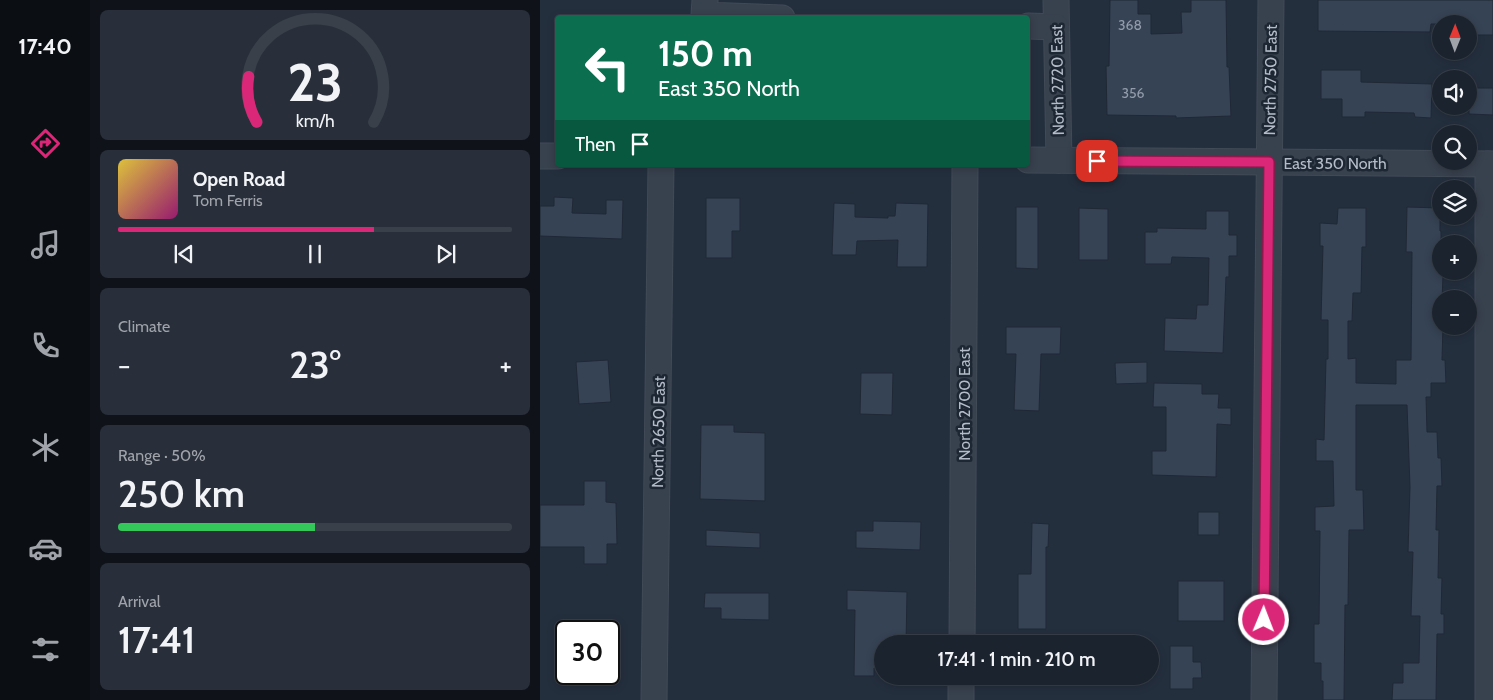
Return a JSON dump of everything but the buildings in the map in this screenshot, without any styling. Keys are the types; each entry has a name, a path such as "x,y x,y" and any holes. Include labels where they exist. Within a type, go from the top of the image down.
{"street":[{"name":"North 2720 East","path":"1056,0 1059,160"},
{"name":"North 2750 East","path":"1264,700 1271,0"},
{"path":"705,7 761,15"},
{"path":"1030,26 1056,27"},
{"path":"540,156 555,156"},
{"name":"East 350 North","path":"1030,160 1491,164"},
{"path":"1488,700 1491,164"},
{"name":"North 2650 East","path":"654,700 661,167"},
{"name":"North 2700 East","path":"962,635 966,167"},
{"path":"961,685 961,700"}],"route":[{"path":"1097,161 1269,162 1264,620"}]}
